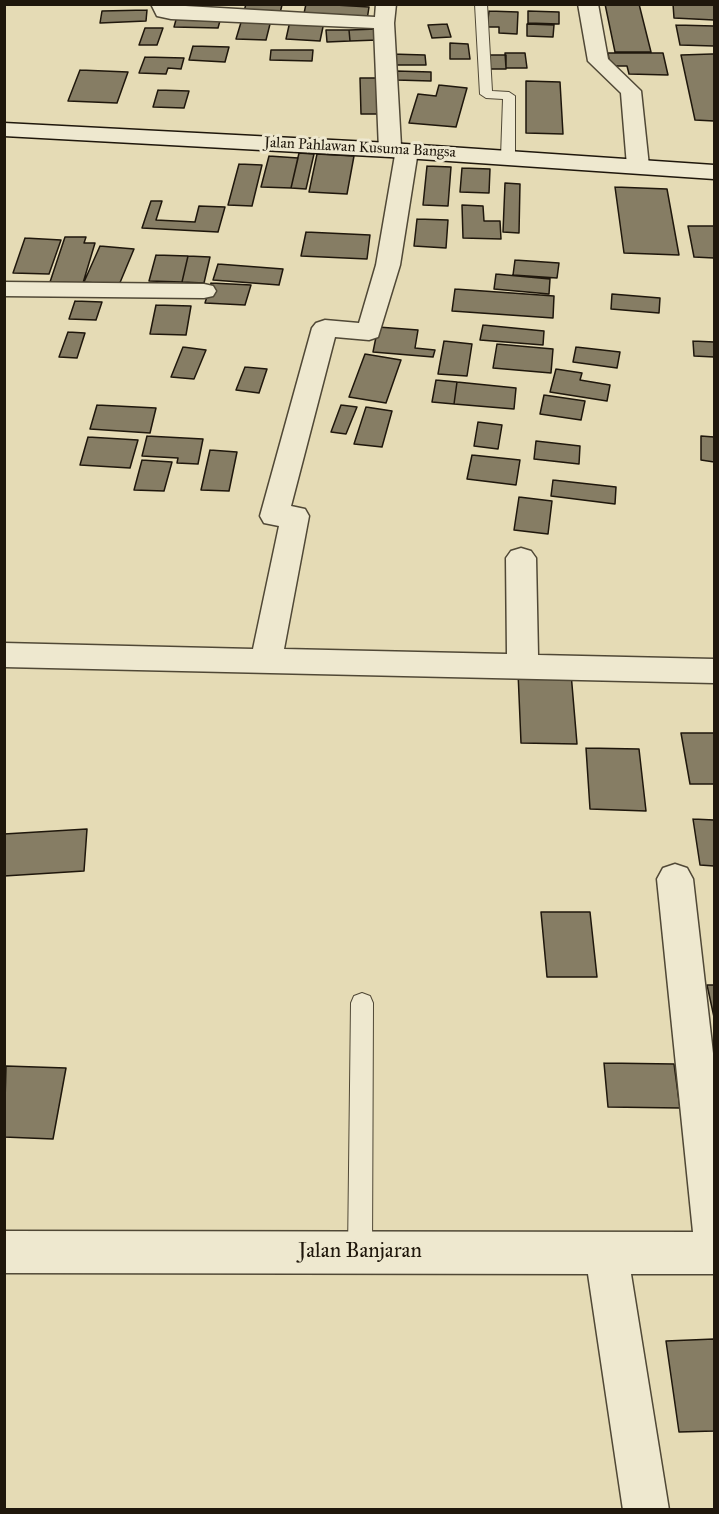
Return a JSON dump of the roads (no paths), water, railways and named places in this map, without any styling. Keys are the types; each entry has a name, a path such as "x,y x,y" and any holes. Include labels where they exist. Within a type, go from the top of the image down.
{"street":[{"path":"161,4 164,12 171,13 385,14 398,150 388,265 369,332 325,328 274,516 295,516 266,660"},
{"path":"588,4 598,61 631,91 638,166"},
{"name":"Jalan Pahlawan Kusuma Bangsa","path":"4,129 398,150 714,172"},
{"path":"4,289 204,291"},
{"path":"521,558 524,666"},
{"path":"4,654 714,671"},
{"path":"675,879 714,1232"},
{"name":"Jalan Banjaran","path":"4,1252 714,1253"},
{"path":"606,1252 646,1509"}],"lane":[{"path":"481,4 486,94 509,96 508,157"},
{"path":"360,1252 362,1003"}]}
